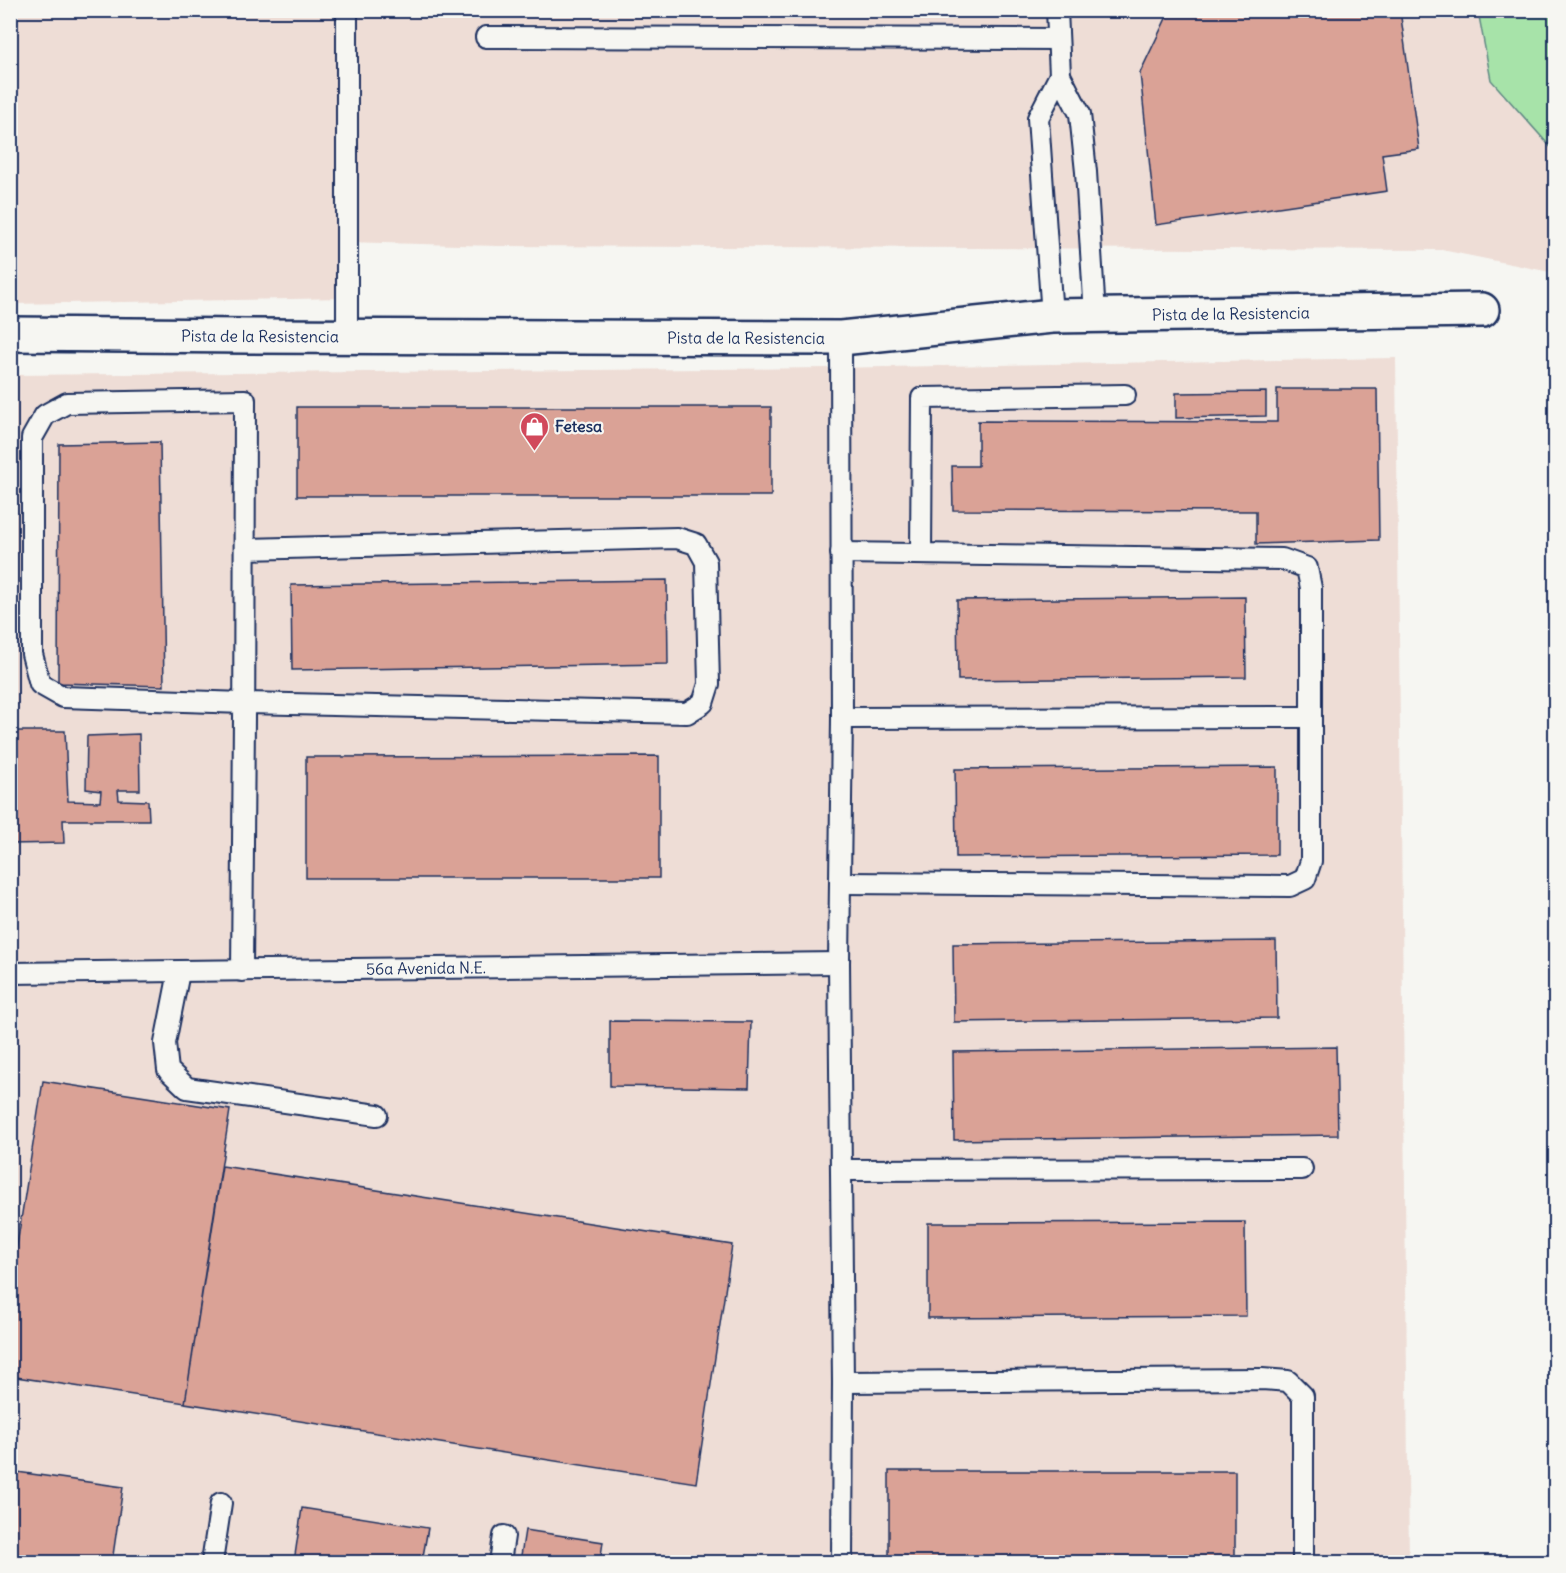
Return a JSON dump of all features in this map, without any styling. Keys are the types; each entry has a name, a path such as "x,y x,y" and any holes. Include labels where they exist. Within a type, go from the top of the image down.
{"street":[{"name":"Pista de la Resistencia","path":"10,334 840,338 1052,316 1482,310"}],"lane":[{"path":"347,10 347,336"},
{"path":"1057,10 1060,75 1080,114 1095,315"},
{"path":"486,37 1058,39"},
{"path":"1052,316 1038,118 1060,75"},
{"path":"840,338 842,718 839,963 843,1382 842,1563"},
{"path":"921,554 922,398 1125,395"},
{"path":"242,971 244,703 245,549 245,400 67,403 45,415 32,438 32,654 40,684 63,697 244,703 687,713 702,703 709,684 706,562 696,544 676,538 245,549"},
{"path":"841,553 1282,559 1307,568 1311,588 1311,861 1305,879 1290,886 841,883"},
{"path":"842,718 1310,717"},
{"name":"56a Avenida N.E.","path":"10,973 839,963"},
{"path":"179,972 165,1043 168,1070 187,1088 377,1115"},
{"path":"841,1170 1302,1169"},
{"path":"843,1382 1262,1379 1288,1381 1303,1396 1303,1563"},
{"path":"212,1563 221,1503"},
{"path":"500,1563 504,1536"}],"shaded area":[{"path":"10,11 1555,11 1555,273 1442,250 498,246 344,242 347,298 11,304"},
{"path":"1396,358 1409,1562 11,1562 10,375 829,368"}],"green space":[{"path":"1478,11 1555,11 1555,152 1491,80"}],"building":[{"path":"1170,10 1400,10 1419,149 1382,154 1387,191 1156,225 1140,73"},
{"path":"1277,389 1377,389 1379,540 1256,544 1256,511 953,510 952,466 978,466 978,421 1277,422"},
{"path":"1266,392 1266,416 1176,418 1176,393"},
{"name":"Fetesa","path":"297,407 771,407 771,496 297,496"},
{"path":"160,442 164,686 58,683 59,444"},
{"path":"667,580 668,664 292,670 291,585"},
{"path":"1245,597 1246,677 958,680 957,600"},
{"path":"10,731 65,731 68,801 100,802 101,791 86,789 87,736 139,734 140,790 118,790 119,800 148,801 149,820 63,820 64,843 10,844"},
{"path":"659,756 659,878 306,878 306,757"},
{"path":"1277,767 1277,855 956,857 955,769"},
{"path":"1276,941 1277,1018 954,1022 953,944"},
{"path":"610,1021 751,1022 749,1088 610,1086"},
{"path":"1336,1047 1338,1135 954,1140 953,1052"},
{"path":"43,1081 230,1110 185,1403 10,1376 10,1289"},
{"path":"222,1166 732,1245 696,1483 185,1403"},
{"path":"1245,1222 1246,1316 928,1318 928,1223"},
{"path":"10,1471 123,1487 112,1562 10,1562"},
{"path":"889,1471 1235,1471 1235,1562 889,1562"},
{"path":"302,1508 428,1528 422,1562 294,1562"},
{"path":"525,1530 603,1542 600,1562 520,1562"}],"place":[{"name":"Fetesa","path":"534,452"}]}
